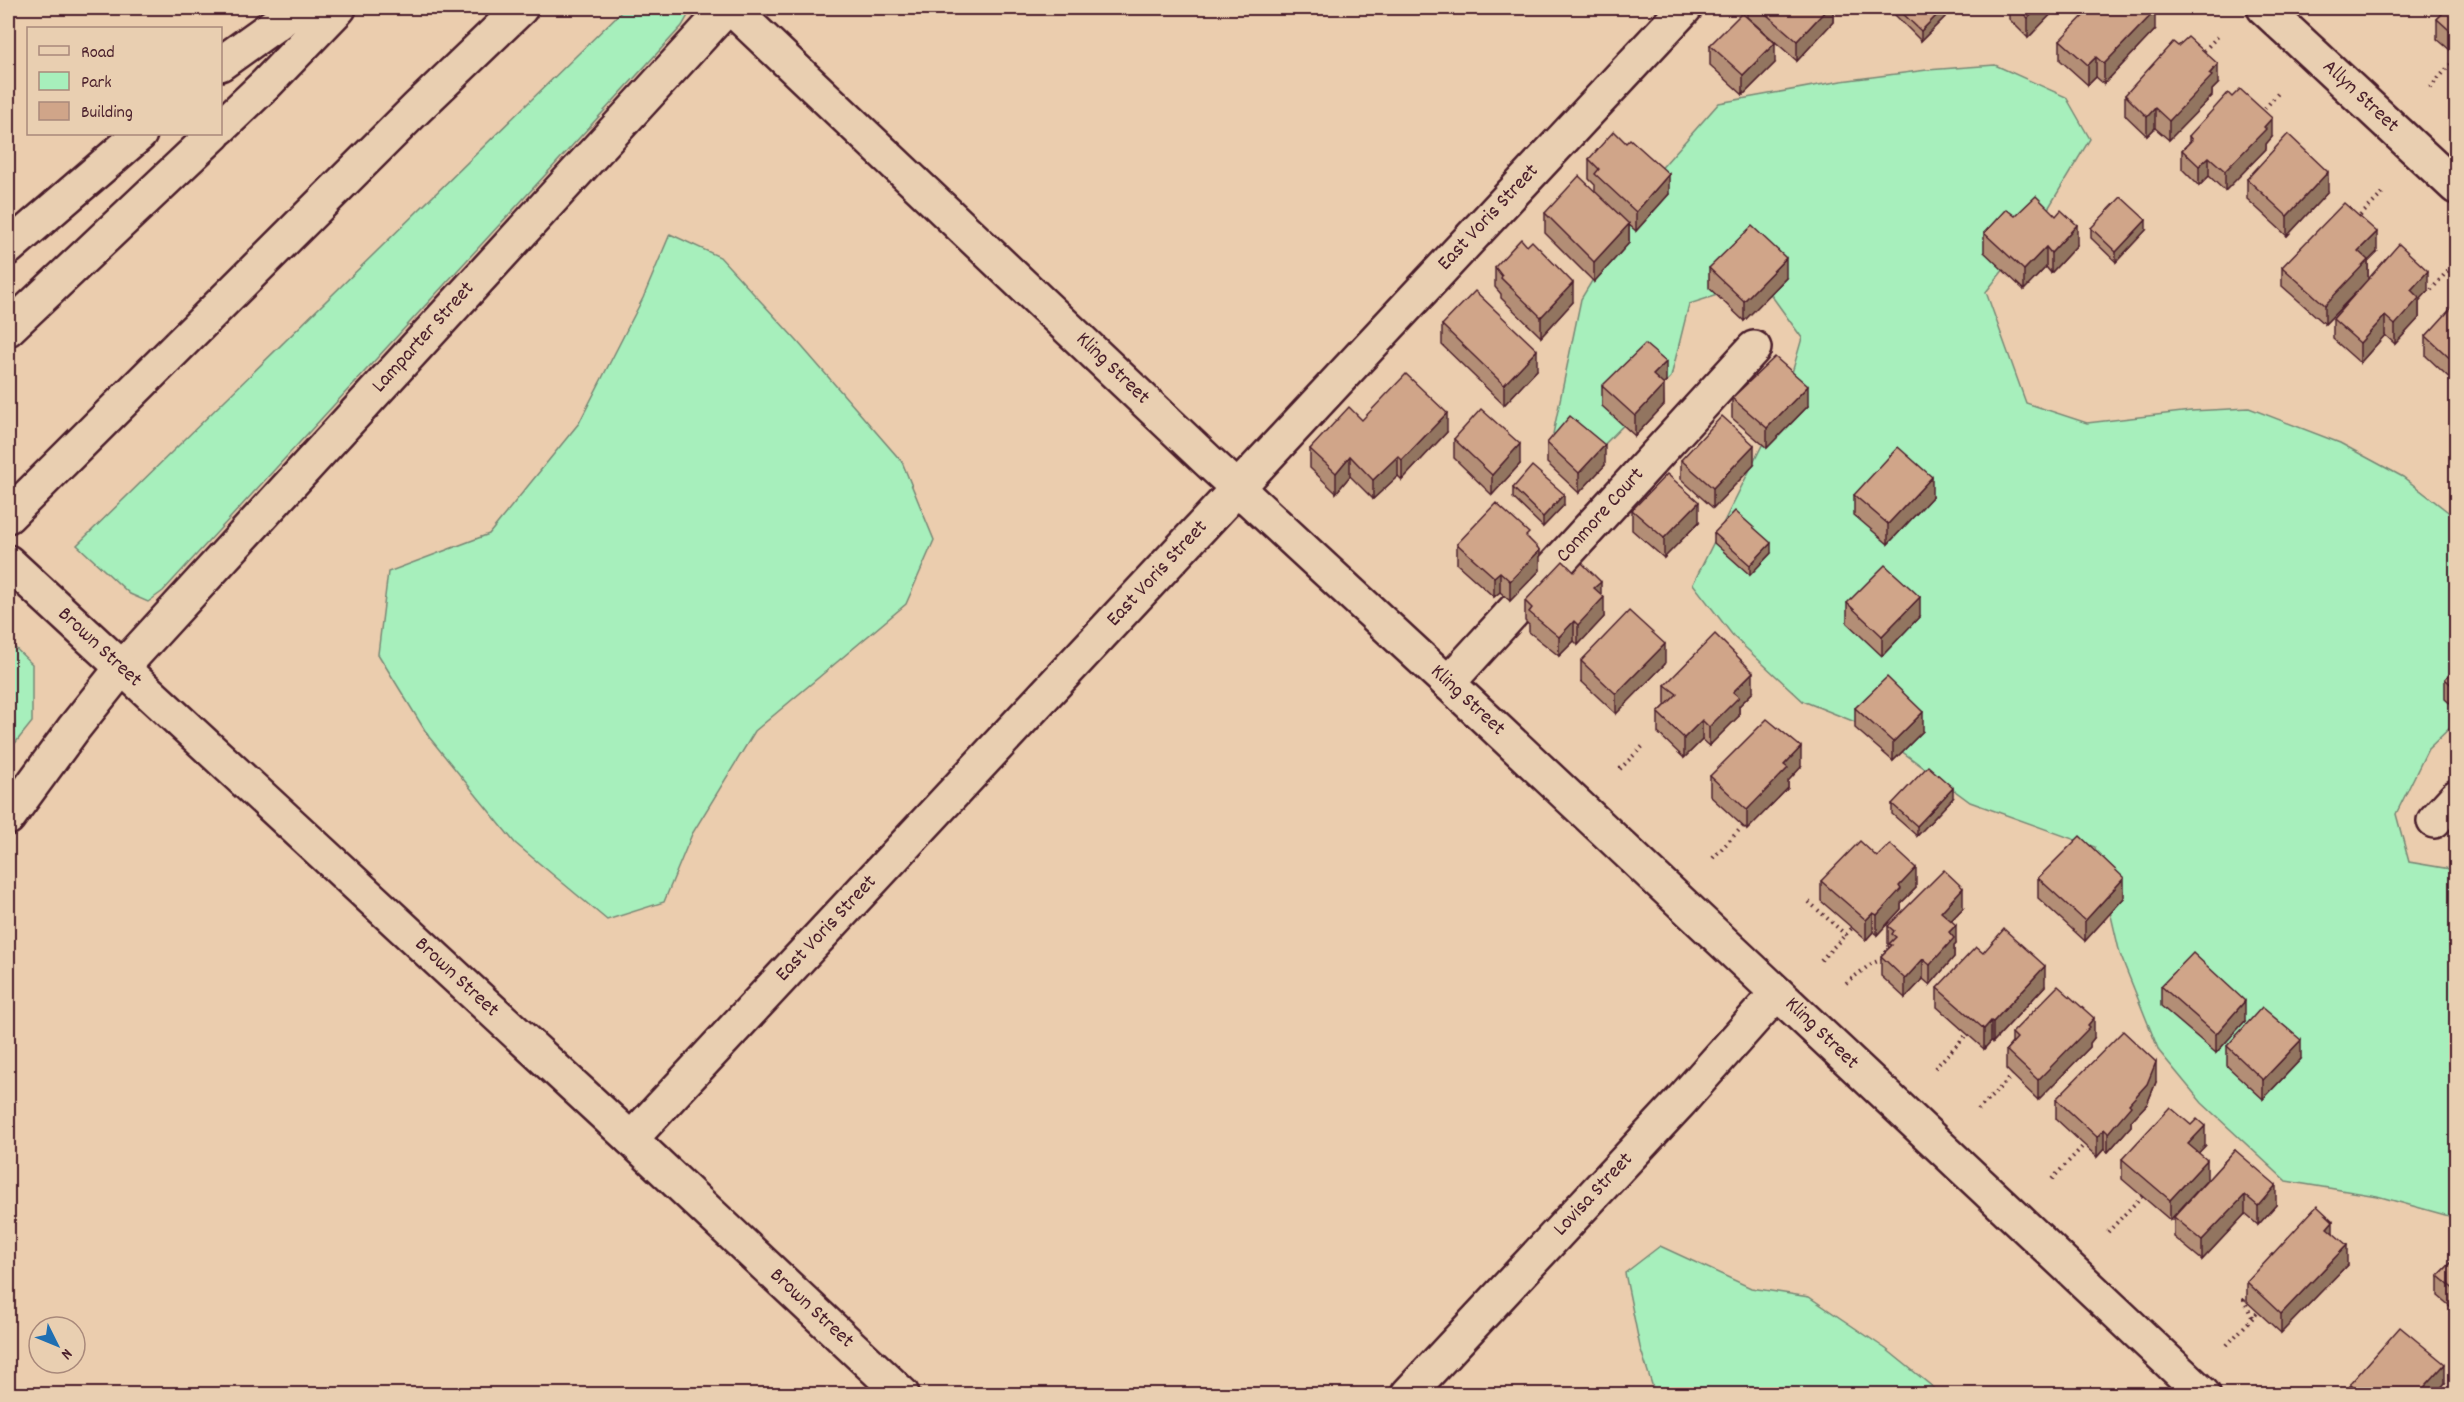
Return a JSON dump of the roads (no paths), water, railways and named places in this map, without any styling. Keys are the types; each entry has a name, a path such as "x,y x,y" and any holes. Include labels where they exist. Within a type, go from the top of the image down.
{"main road":[{"path":"222,63 298,8"},
{"path":"222,126 339,8"},
{"path":"8,516 408,116 521,8"},
{"name":"Kling Street","path":"729,8 2203,1395"},
{"name":"Lamparter Street","path":"8,818 121,669 729,8"},
{"name":"East Voris Street","path":"631,1139 1685,8"},
{"name":"Allyn Street","path":"2264,8 2457,187"},
{"path":"8,248 139,135"},
{"path":"8,329 213,135"},
{"name":"Conmore Court","path":"1448,683 1754,348"},
{"name":"Brown Street","path":"8,562 631,1139 902,1395"},
{"path":"2434,821 2457,797"},
{"name":"Lovisa Street","path":"1408,1395 1681,1101 1777,993"}]}
